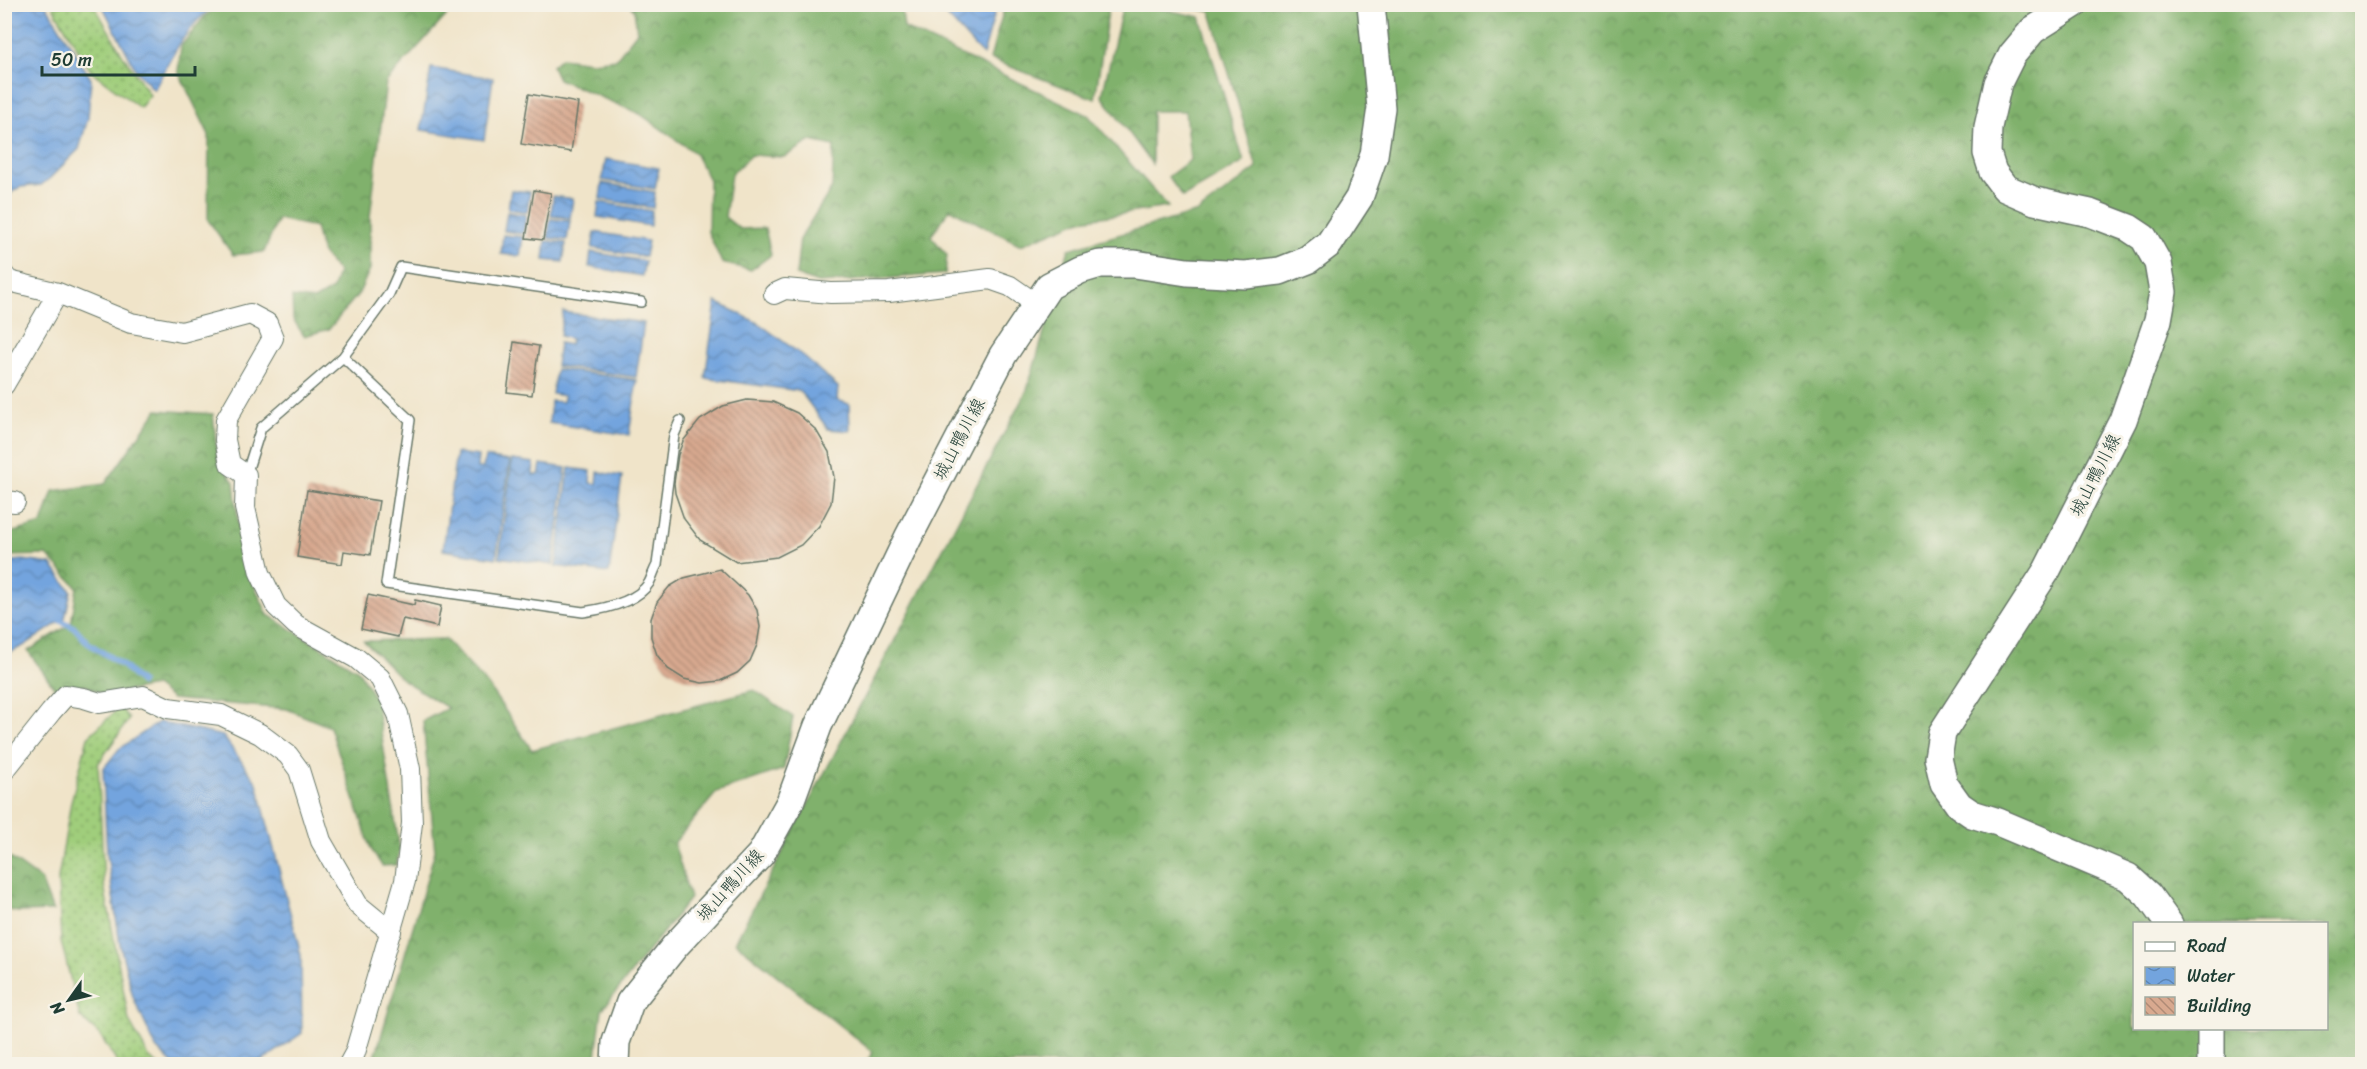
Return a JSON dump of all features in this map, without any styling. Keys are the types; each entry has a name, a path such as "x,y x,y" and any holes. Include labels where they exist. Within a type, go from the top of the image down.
{"main road":[{"name":"城山鴨川線","path":"615,1065 616,1042 630,1002 675,946 761,854 790,802 818,726 889,577 1003,355 1049,286 1080,270 1100,264 1135,264 1187,272 1246,275 1280,271 1308,260 1329,244 1359,198 1374,155 1381,108 1371,4"},
{"name":"城山鴨川線","path":"2074,4 2033,30 2012,56 1998,82 1988,127 1987,153 1993,172 2005,188 2035,201 2090,213 2129,228 2144,238 2158,263 2163,292 2158,320 2123,420 2047,570 1942,733 1938,758 1944,784 1959,805 1972,814 1998,822 2128,877 2148,895 2168,922"},
{"path":"2211,1030 2211,1065"}],"street":[{"path":"774,294 785,289 831,293 889,292 990,279 1010,286 1036,304"},
{"path":"6,281 58,293 131,323 182,332 250,314 267,323 273,338 226,420 225,440 230,464 246,475 245,508 260,573 276,606 296,625 356,658 380,678 398,714 410,770 412,823 405,881 355,1053 349,1065"},
{"path":"4,385 58,293"},
{"path":"4,771 66,695 100,703 143,696 168,708 222,715 260,734 288,755 299,770 321,841 358,905 391,932"}],"lane":[{"path":"246,475 261,428 343,357 388,294 401,267 641,302"},
{"path":"343,357 410,420 386,584 583,612 606,608 637,595 648,584 657,565 674,435 680,422"}],"green space":[{"path":"221,4 446,5 447,15 386,82 370,217 370,269 359,293 329,329 304,336 293,319 292,297 314,300 333,289 338,272 322,253 315,227 278,219 264,252 233,255 208,220 209,135 178,71 181,46 205,16"},
{"path":"53,5 94,5 124,57 150,95 140,108 91,71"},
{"path":"629,5 901,5 904,28 1088,115 1168,207 1081,220 1021,245 950,209 931,236 947,255 945,274 818,283 796,275 800,238 832,188 834,146 811,141 784,157 751,155 731,174 725,217 740,229 765,228 771,255 751,270 722,263 708,232 709,180 695,153 640,114 558,79 552,66 561,58 592,62 616,59 637,32 634,10"},
{"path":"1005,5 1109,5 1095,99 990,59"},
{"path":"1123,5 1143,5 1200,17 1244,162 1183,197 1168,177 1190,160 1185,111 1152,111 1152,164 1102,96"},
{"path":"1184,5 2362,5 2362,1064 865,1064 873,1052 735,942 1027,390 1069,249 1198,212 1257,168 1211,12"},
{"path":"157,410 213,414 218,461 234,482 242,559 268,615 358,670 376,700 400,851 396,865 382,866 371,849 330,727 287,709 172,699 155,686 105,695 85,685 56,690 28,651 71,624 77,587 47,555 5,556 6,534 42,524 53,491 105,484"},
{"path":"445,639 487,684 532,750 754,690 793,717 784,769 717,792 674,843 690,898 602,1010 595,1064 373,1064 435,851 423,721 448,708 403,680 364,641"},
{"path":"120,707 129,719 98,764 104,885 129,1021 149,1057 157,1064 118,1064 100,1035 80,1017 61,941 58,879 71,802 88,737"},
{"path":"5,854 41,880 53,911 18,912 5,909"}],"water":[{"path":"5,4 46,5 91,79 88,118 79,149 41,185 20,187 11,193 5,203"},
{"path":"102,5 215,5 187,33 154,90 136,70"},
{"path":"935,5 997,5 983,55 948,17"},
{"path":"431,68 493,78 484,140 421,130"},
{"path":"606,159 659,168 655,189 602,180"},
{"path":"602,183 655,192 653,208 600,199"},
{"path":"511,190 530,192 527,212 508,209"},
{"path":"553,196 573,199 570,218 551,216"},
{"path":"599,202 652,211 650,226 597,217"},
{"path":"507,212 526,215 523,234 504,231"},
{"path":"550,219 570,221 567,240 548,238"},
{"path":"595,232 648,241 645,257 592,248"},
{"path":"503,235 523,237 520,256 501,254"},
{"path":"546,241 566,243 563,262 544,260"},
{"path":"591,252 645,261 642,276 589,267"},
{"path":"716,302 758,323 803,356 838,387 837,400 849,404 850,431 828,429 800,391 705,378"},
{"path":"563,312 644,323 636,377 556,366 559,343 570,345 571,339 560,336"},
{"path":"556,369 637,380 629,435 549,423 551,401 563,402 564,396 552,394"},
{"path":"456,453 478,456 477,468 483,468 485,457 510,461 496,558 443,550"},
{"path":"512,460 534,463 533,475 539,475 541,464 566,468 553,565 499,557"},
{"path":"569,468 591,471 590,483 597,484 598,472 622,476 609,573 556,566"},
{"path":"23,560 51,564 71,591 65,618 25,645 5,655 5,562"},
{"path":"159,722 223,736 257,783 301,955 302,1033 258,1064 173,1064 156,1048 133,997 120,945 107,854 103,769 119,749"}],"building":[{"path":"529,94 578,103 571,152 521,144"},
{"path":"534,190 551,193 543,240 526,238"},
{"path":"514,342 539,346 532,395 507,392"},
{"path":"747,400 773,402 797,413 816,430 829,452 834,477 831,503 819,526 801,545 777,557 736,562 700,540 684,519 674,483 678,455 683,441 700,420 723,406"},
{"path":"307,490 379,501 370,555 344,551 342,564 297,557"},
{"path":"720,569 748,595 757,610 760,627 757,645 750,661 737,673 720,681 702,683 684,679 668,669 657,655 651,637 651,619 657,602 669,587 684,578"},
{"path":"368,595 414,605 415,600 441,606 437,627 403,619 398,637 361,629"}],"waterway":[{"path":"54,617 75,628 88,643 122,665 141,683"}]}
